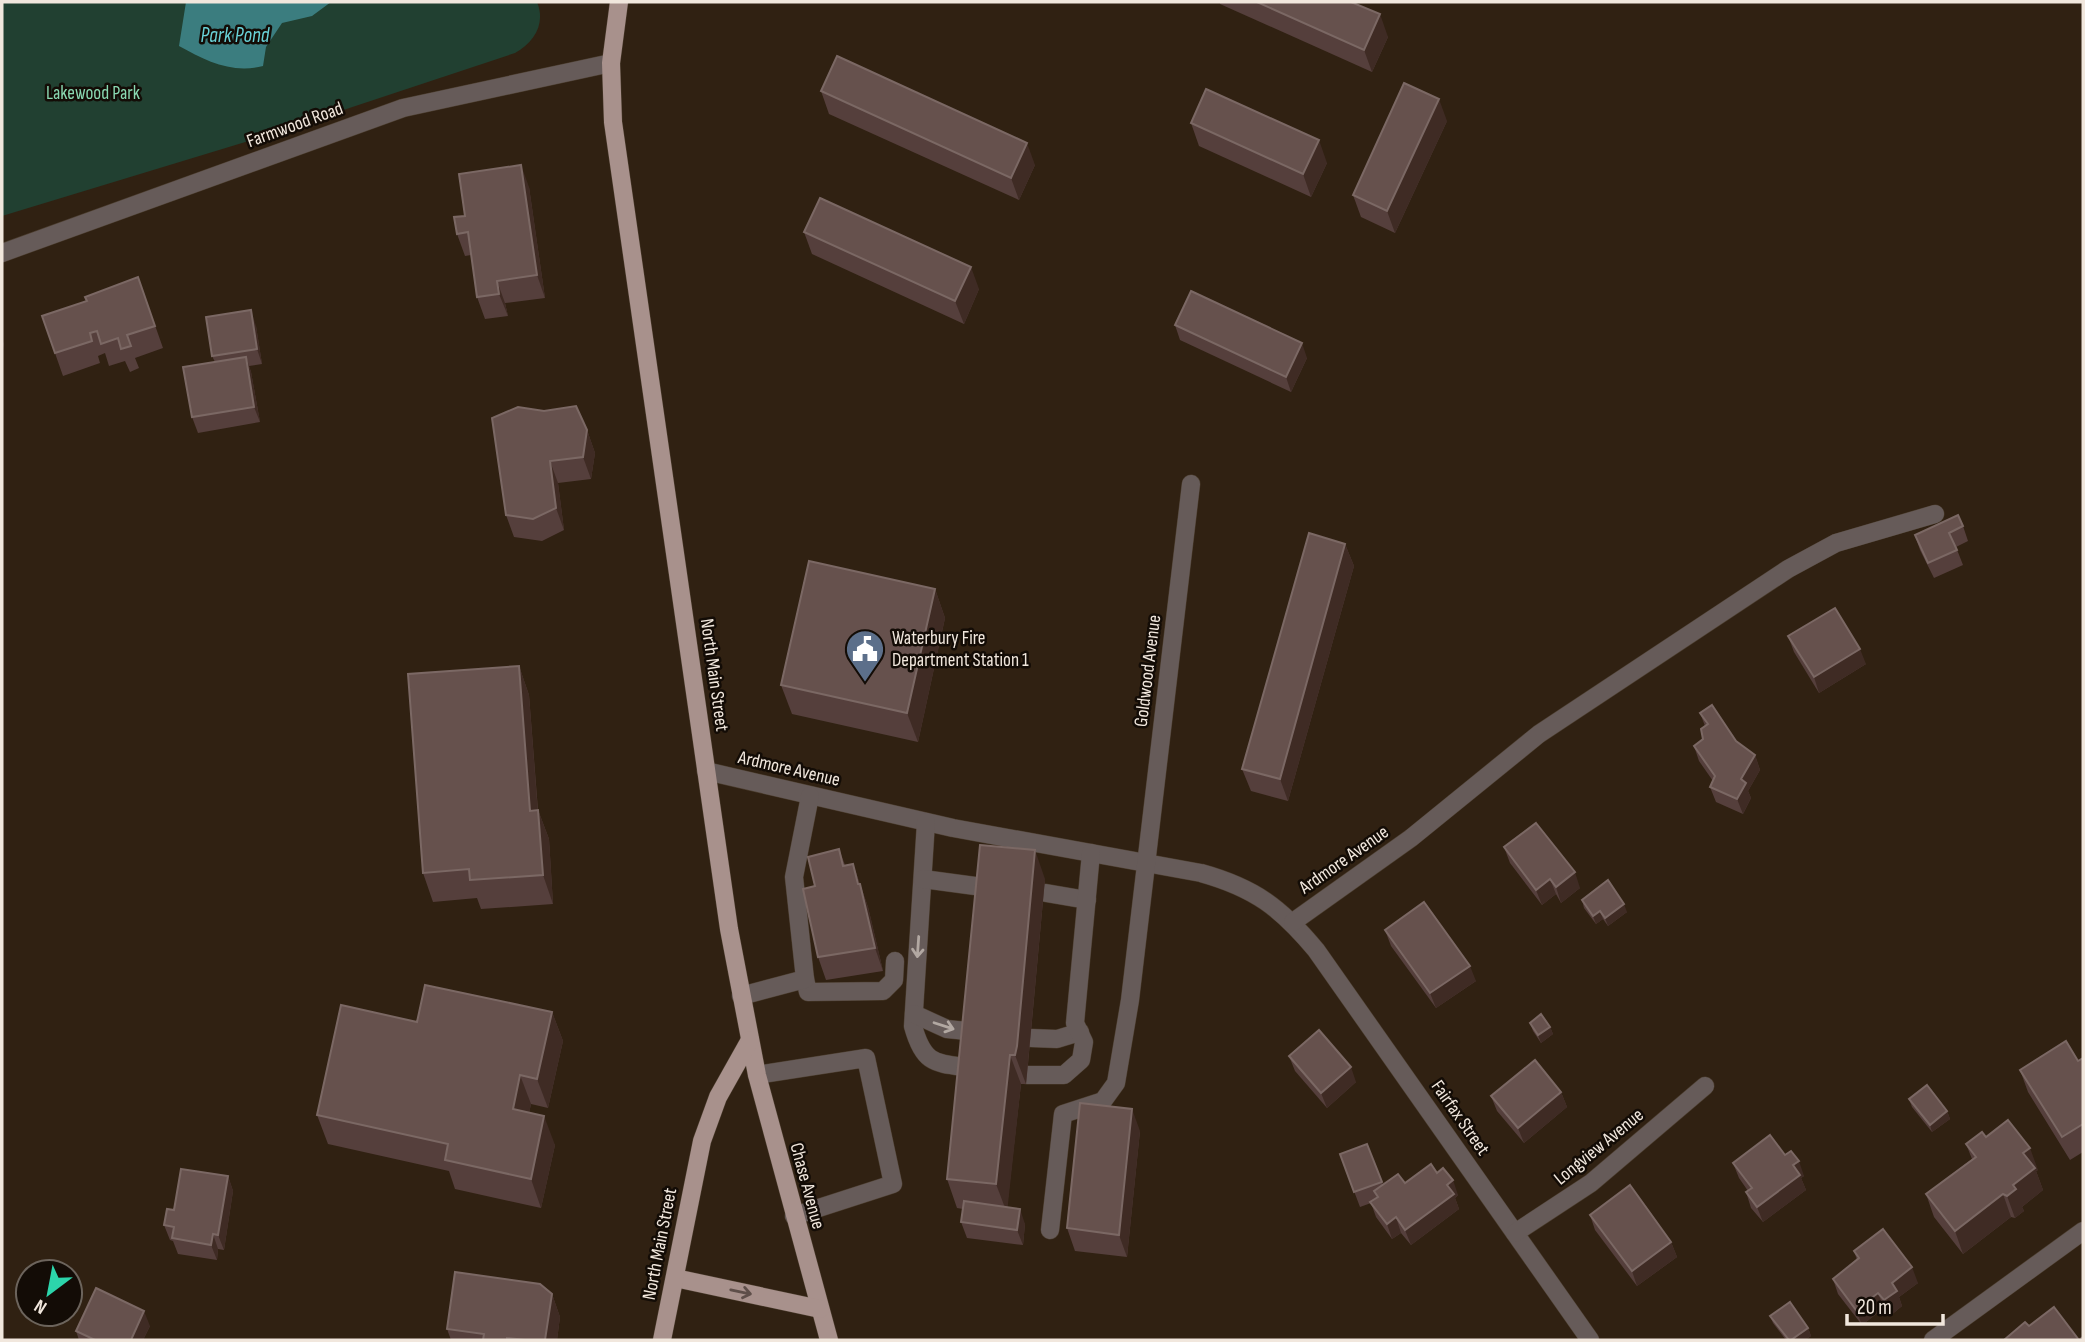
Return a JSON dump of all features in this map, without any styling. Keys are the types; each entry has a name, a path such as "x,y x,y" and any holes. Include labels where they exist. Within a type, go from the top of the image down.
{"main road":[{"name":"North Main Street","path":"620,2 611,63 613,122 706,771 750,1040 709,1118 662,1340"},
{"name":"Chase Avenue","path":"750,1040 794,1216 829,1340"},
{"path":"675,1278 820,1309"}],"street":[{"name":"Farmwood Road","path":"2,253 403,108 611,63"},
{"name":"Goldwood Avenue","path":"1050,1230 1063,1114 1103,1101 1116,1083 1130,1000 1191,484"},
{"name":"Ardmore Avenue","path":"706,771 926,822 1201,873 1245,887 1279,909 1293,922 1411,838 1539,734 1788,569 1836,543 1935,514"},
{"path":"810,796 794,877 808,992 883,991 894,980 895,961"},
{"path":"926,822 913,1026 924,1056 935,1063 973,1068"},
{"path":"1027,1075 1064,1075 1082,1060 1084,1042 1075,1023 1091,853"},
{"path":"923,879 990,888"},
{"path":"1046,892 1087,901"},
{"name":"Fairfax Street","path":"1293,922 1316,950 1590,1340"},
{"path":"741,996 806,979"},
{"path":"914,1014 947,1029 977,1032"},
{"path":"1031,1038 1058,1039 1080,1032"},
{"path":"757,1075 866,1058 893,1184 794,1216"},
{"name":"Longview Avenue","path":"1515,1233 1591,1183 1705,1086"},
{"path":"1933,1340 2083,1231"}],"green space":[{"name":"Lakewood Park","path":"2,2 537,2 540,18 533,38 515,53 262,137 2,216"}],"water":[{"name":"Park Pond","path":"186,2 331,2 312,16 282,23 266,47 263,66 241,68 220,65 179,46"}],"building":[{"path":"1257,2 1351,2 1380,14 1364,50"},
{"path":"837,56 1027,143 1011,178 821,91"},
{"path":"1404,83 1439,99 1387,211 1353,195"},
{"path":"1206,89 1319,140 1303,174 1191,123"},
{"path":"521,165 537,275 497,281 499,294 477,297 468,232 457,234 454,217 465,216 459,174"},
{"path":"820,198 971,267 955,301 804,232"},
{"path":"138,277 155,326 127,335 131,346 121,349 118,338 101,344 97,331 90,333 92,341 55,353 42,316 87,301 85,297"},
{"path":"1191,291 1302,343 1286,377 1175,325"},
{"path":"251,310 257,349 212,356 206,317"},
{"path":"246,357 254,407 192,417 183,367"},
{"path":"576,406 587,430 583,457 550,461 556,508 533,519 506,515 492,418 518,407 544,411"},
{"path":"1958,515 1963,526 1949,533 1957,550 1928,563 1915,535"},
{"path":"1309,533 1345,544 1280,779 1242,769"},
{"name":"Waterbury Fire Department Station 1","path":"809,561 935,589 907,713 781,685"},
{"path":"1835,608 1860,649 1814,677 1788,636"},
{"path":"519,666 530,811 538,810 543,875 470,880 469,869 423,873 408,674"},
{"path":"1712,705 1736,741 1755,755 1741,779 1746,783 1737,799 1710,787 1715,776 1694,746 1703,739 1701,729 1708,724 1700,713"},
{"path":"1536,823 1575,872 1556,887 1550,879 1536,890 1504,847"},
{"path":"980,845 1035,850 1017,1046 1015,1055 1010,1055 996,1184 947,1179"},
{"path":"839,849 843,866 853,864 875,948 818,957 803,889 815,886 808,857"},
{"path":"1608,880 1624,904 1605,918 1600,911 1593,916 1582,900"},
{"path":"1424,902 1470,966 1430,993 1385,930"},
{"path":"425,985 552,1012 537,1079 520,1075 513,1109 544,1116 531,1179 445,1160 448,1144 317,1115 341,1005 417,1022"},
{"path":"1541,1014 1550,1027 1538,1035 1530,1023"},
{"path":"1319,1030 1351,1067 1321,1093 1289,1056"},
{"path":"2066,1041 2078,1061 2083,1058 2083,1124 2062,1137 2020,1070"},
{"path":"1535,1060 1561,1092 1518,1128 1491,1096"},
{"path":"1927,1085 1947,1111 1930,1125 1909,1099"},
{"path":"1080,1103 1132,1109 1119,1235 1067,1228"},
{"path":"2008,1120 2030,1148 2023,1153 2035,1168 2013,1185 2016,1189 2007,1196 2003,1194 1955,1231 1926,1194 1976,1157 1966,1144 1982,1132 1986,1137"},
{"path":"1770,1135 1785,1155 1791,1151 1799,1161 1793,1165 1800,1175 1757,1207 1746,1192 1752,1188 1733,1163"},
{"path":"1367,1144 1382,1182 1354,1192 1340,1154"},
{"path":"1431,1164 1437,1173 1443,1168 1453,1180 1447,1185 1454,1194 1405,1230 1396,1217 1387,1224 1370,1202 1378,1197 1374,1191 1398,1174 1405,1183"},
{"path":"181,1169 228,1176 218,1235 213,1234 211,1245 172,1238 174,1227 164,1225 167,1209 174,1210"},
{"path":"1630,1185 1671,1242 1632,1271 1590,1215"},
{"path":"964,1201 1020,1209 1017,1230 961,1222"},
{"path":"1883,1229 1912,1267 1892,1283 1897,1291 1884,1300 1878,1293 1856,1310 1833,1279 1859,1258 1854,1251"},
{"path":"455,1272 540,1284 552,1294 545,1340 483,1340 484,1334 447,1329"},
{"path":"96,1288 144,1311 131,1340 95,1340 76,1331 77,1328 84,1328 84,1314"},
{"path":"1790,1302 1808,1328 1789,1340 1770,1316"},
{"path":"2054,1307 2079,1340 2004,1340 2025,1322 2029,1326"}],"place":[{"name":"Waterbury Fire Department Station 1","path":"865,683"}]}
